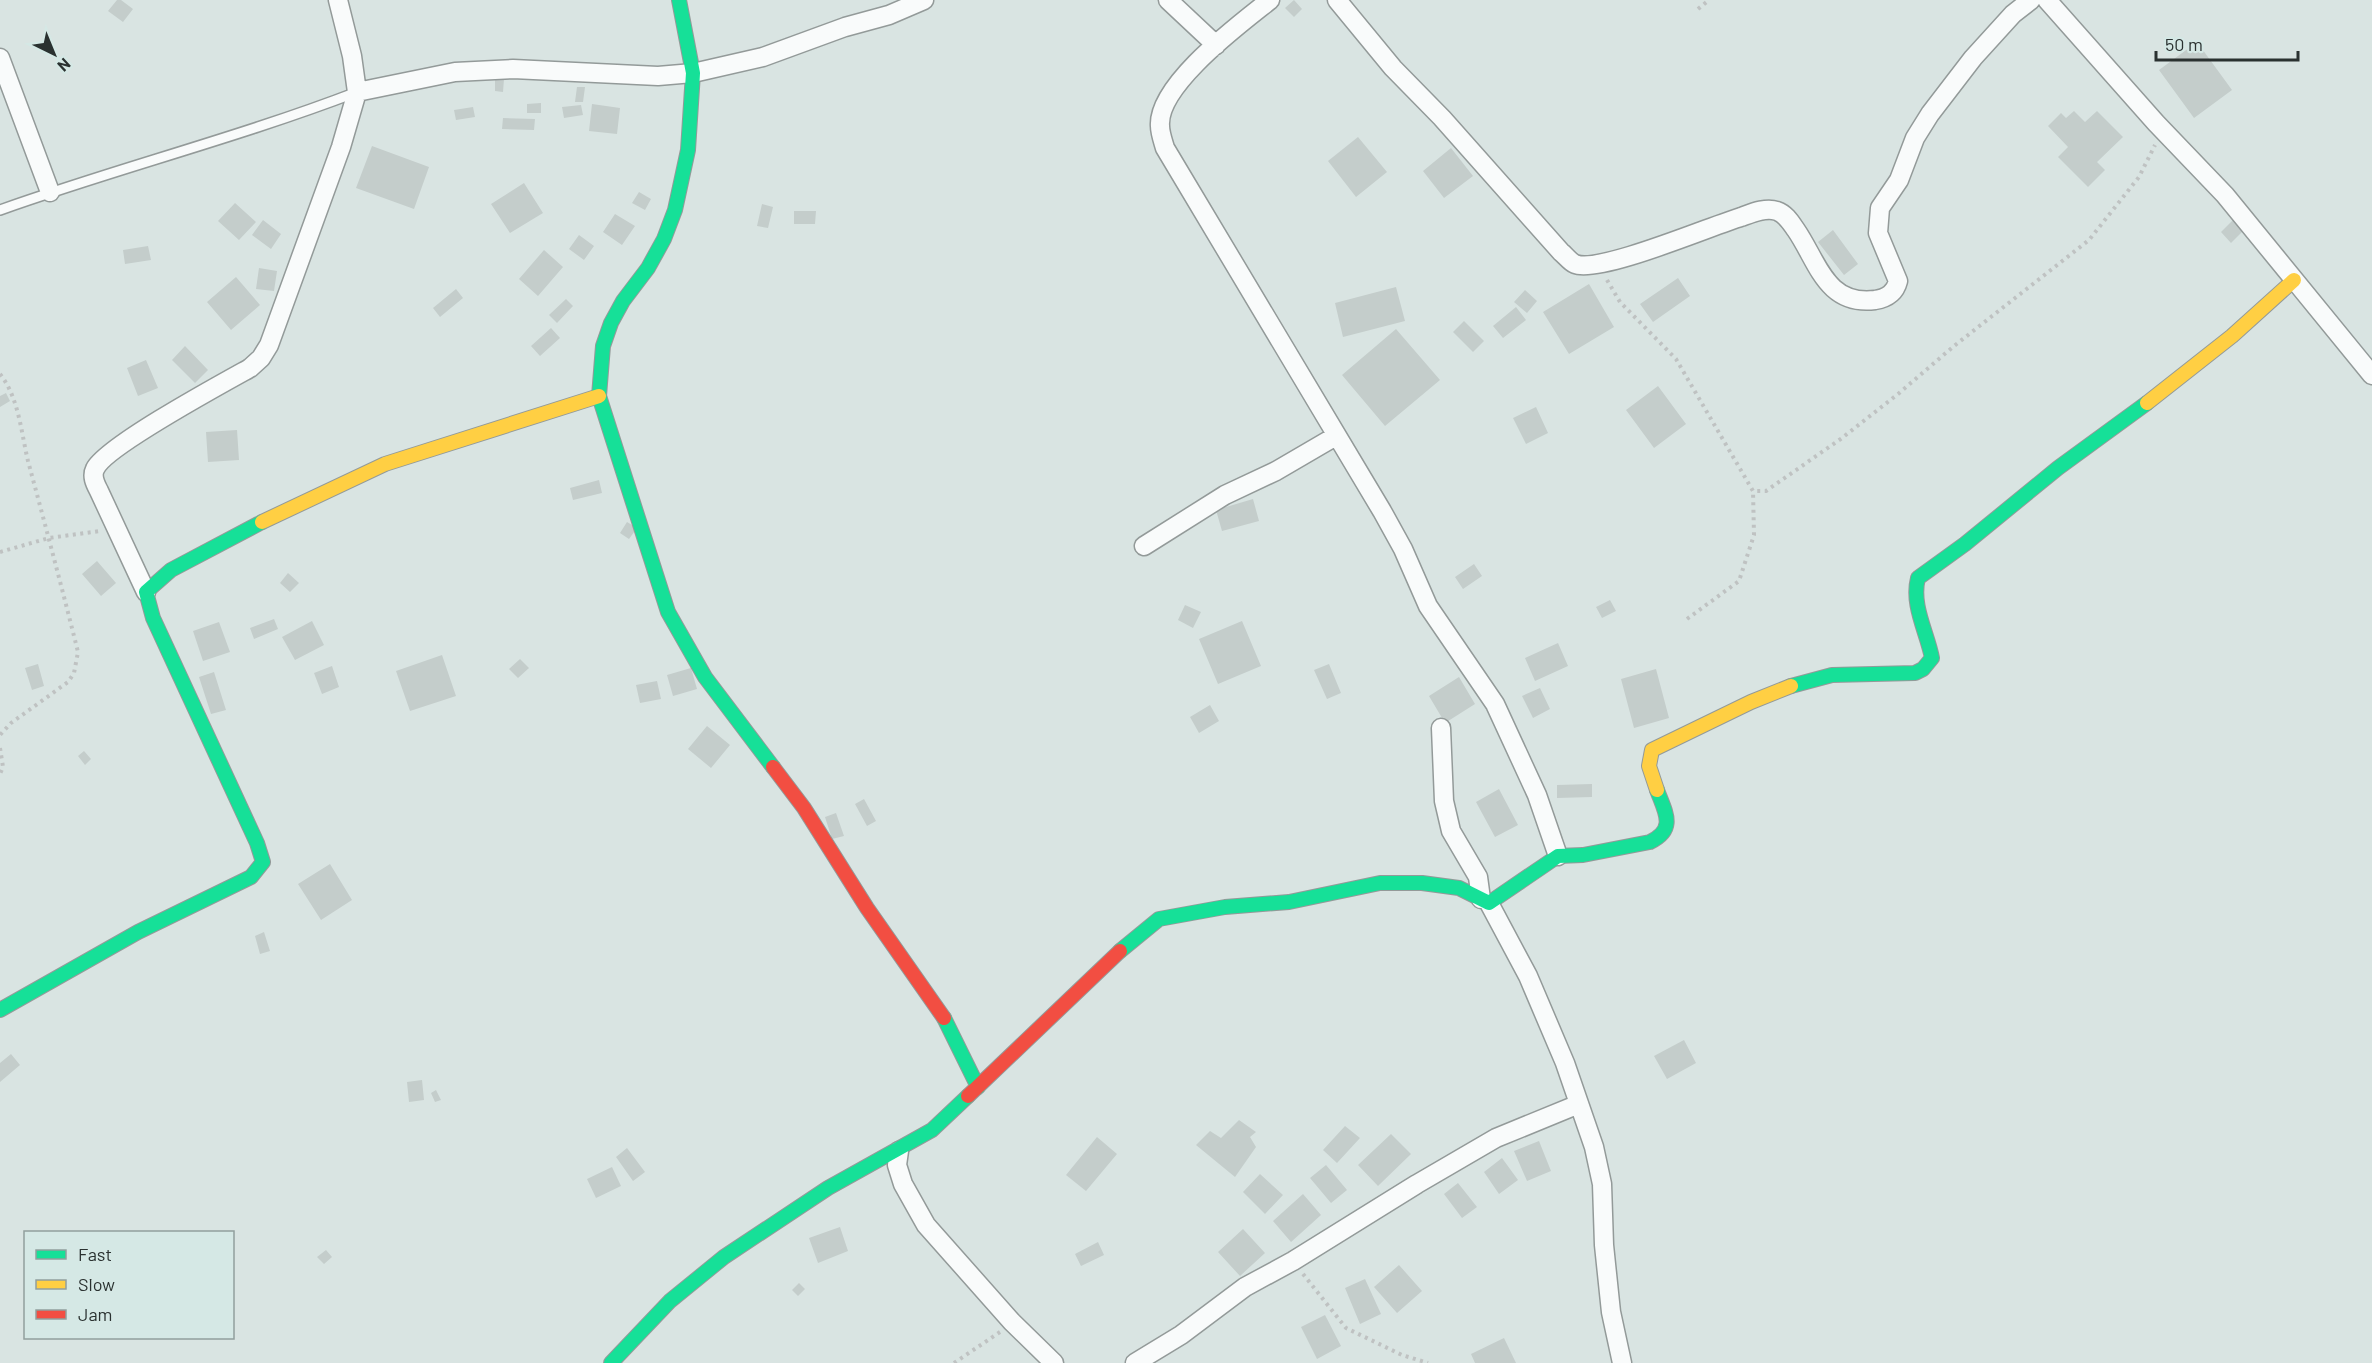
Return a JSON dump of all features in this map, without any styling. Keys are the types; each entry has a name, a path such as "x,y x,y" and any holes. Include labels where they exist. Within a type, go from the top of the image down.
{"street":[{"path":"0,1010 138,932 251,877 263,862 257,843 153,618 146,592 115,530 93,476 99,463 122,444 250,368 261,358 275,332 341,147 357,92 352,56 338,0"},
{"path":"679,0 693,73 688,150 675,210 664,239 648,268 623,301 611,323 603,346 599,396 668,612 705,677 804,808 867,908 941,1011 978,1087"},
{"path":"357,92 455,72 513,69 658,76 693,73 763,57 845,27 889,15 924,0"},
{"path":"1168,0 1216,45"},
{"path":"1270,0 1216,45 1186,74 1167,98 1159,124 1165,148 1403,549 1428,606 1495,704 1537,795 1558,856"},
{"path":"1337,0 1393,68 1442,118 1561,252 1575,264 1597,266 1717,224 1763,210 1776,210 1787,217 1834,291 1846,298 1874,300 1889,296 1896,289 1898,281 1878,233 1880,208 1899,180 1915,138 1930,114 1973,58 2013,14 2031,0"},
{"path":"2047,0 2156,123 2225,195 2372,375"},
{"path":"0,58 50,192"},
{"path":"1485,901 1558,856 1583,855 1650,842 1660,837 1667,829 1668,821 1649,766 1652,750 1662,744 1771,694 1808,680 1858,674 1915,673 1923,669 1932,658 1916,597 1915,586 1918,578 2232,336 2294,280"},
{"path":"146,592 171,570 243,531 314,495 384,464 599,396"},
{"path":"1144,546 1225,495 1276,471 1336,436"},
{"path":"1441,728 1447,811 1452,831 1478,877 1485,901 1528,975 1565,1063 1594,1147 1602,1184 1604,1245 1611,1312 1622,1363"},
{"path":"611,1363 658,1312 692,1281 754,1236 826,1190 932,1130 1116,954 1159,919 1225,907 1290,902 1380,883 1459,888 1485,901"},
{"path":"1135,1363 1181,1335 1245,1287 1293,1261 1417,1184 1496,1138 1579,1104"},
{"path":"899,1150 897,1165 903,1184 926,1225 1012,1322 1054,1363"}],"lane":[{"path":"0,210 50,192 294,116 357,92"}],"path":[{"path":"1698,9 1709,0"},
{"path":"1753,491 1766,491 1842,438 2089,240 2139,177 2155,147 2156,123"},
{"path":"1597,266 1620,302 1676,359 1753,491 1754,535 1739,580 1687,619"},
{"path":"0,374 16,405 78,652 74,673 68,682 11,723 0,735"},
{"path":"0,552 49,538 115,530"},
{"path":"0,748 3,767 0,774"},
{"path":"1293,1261 1346,1328 1402,1355 1428,1363"},
{"path":"954,1363 1012,1322"}],"building":[{"path":"117,0 121,0 133,9 123,22 108,11"},
{"path":"1294,0 1302,9 1294,17 1285,8"},
{"path":"2197,42 2232,90 2194,118 2159,70"},
{"path":"495,79 504,79 503,92 495,91"},
{"path":"577,87 585,87 583,102 575,102"},
{"path":"541,103 541,113 527,113 527,104"},
{"path":"592,104 620,108 617,134 589,131"},
{"path":"581,105 583,115 564,118 562,107"},
{"path":"473,107 475,117 456,120 454,110"},
{"path":"2074,111 2085,122 2097,111 2123,137 2097,162 2105,170 2088,187 2058,157 2068,147 2048,126 2061,113 2066,118"},
{"path":"503,118 535,119 534,130 502,129"},
{"path":"1358,137 1387,172 1356,197 1328,161"},
{"path":"372,146 429,167 414,209 356,188"},
{"path":"1451,148 1473,176 1444,198 1423,171"},
{"path":"524,183 543,213 510,233 491,204"},
{"path":"639,192 651,199 645,210 632,203"},
{"path":"235,203 256,222 239,240 218,221"},
{"path":"762,204 773,207 768,228 757,226"},
{"path":"794,211 816,211 815,224 794,224"},
{"path":"615,214 635,226 622,245 603,232"},
{"path":"2237,216 2248,226 2231,243 2221,232"},
{"path":"263,220 281,234 271,249 252,235"},
{"path":"1833,230 1858,264 1844,275 1818,242"},
{"path":"579,235 594,246 584,260 569,249"},
{"path":"148,246 151,260 125,264 123,250"},
{"path":"544,250 563,267 538,296 519,279"},
{"path":"259,268 277,271 274,291 256,289"},
{"path":"236,277 260,305 231,330 207,302"},
{"path":"1678,278 1690,296 1653,322 1640,304"},
{"path":"1589,284 1614,327 1569,354 1543,312"},
{"path":"1396,287 1405,321 1343,337 1335,303"},
{"path":"456,289 463,298 440,317 433,308"},
{"path":"1525,290 1537,301 1527,313 1514,302"},
{"path":"566,299 573,306 557,323 549,315"},
{"path":"1516,307 1526,320 1503,338 1493,326"},
{"path":"1464,321 1484,341 1473,352 1453,332"},
{"path":"551,328 560,338 540,356 531,346"},
{"path":"1396,329 1440,380 1385,426 1342,375"},
{"path":"185,346 208,370 195,383 172,360"},
{"path":"146,360 158,388 138,396 127,368"},
{"path":"1658,386 1686,424 1654,448 1626,410"},
{"path":"6,393 10,401 0,407 0,396"},
{"path":"1536,407 1548,433 1526,444 1513,418"},
{"path":"237,430 239,460 208,462 206,432"},
{"path":"599,480 602,493 573,500 570,488"},
{"path":"1253,499 1259,521 1222,531 1216,510"},
{"path":"627,522 637,528 629,539 620,533"},
{"path":"97,561 116,583 101,596 82,574"},
{"path":"1474,564 1482,576 1463,589 1455,577"},
{"path":"288,573 299,583 290,592 280,583"},
{"path":"1610,600 1616,611 1602,618 1596,607"},
{"path":"1185,605 1201,612 1193,628 1178,620"},
{"path":"274,619 278,629 254,639 250,628"},
{"path":"312,621 324,645 295,660 282,637"},
{"path":"1242,621 1261,666 1218,684 1199,639"},
{"path":"219,622 230,652 203,661 193,631"},
{"path":"1558,643 1568,666 1535,681 1525,658"},
{"path":"442,655 456,696 410,711 396,671"},
{"path":"520,659 529,668 518,678 509,669"},
{"path":"38,664 44,686 32,690 25,668"},
{"path":"1329,664 1341,693 1327,699 1314,670"},
{"path":"332,666 339,687 322,694 314,673"},
{"path":"691,668 697,689 673,696 667,675"},
{"path":"1656,669 1669,718 1634,728 1621,679"},
{"path":"214,672 226,710 211,714 199,677"},
{"path":"1459,677 1475,704 1445,723 1429,696"},
{"path":"657,681 661,699 640,703 636,685"},
{"path":"1540,688 1550,709 1533,718 1522,696"},
{"path":"1210,705 1219,721 1199,733 1190,717"},
{"path":"707,726 730,745 711,768 688,749"},
{"path":"84,751 91,759 85,765 78,756"},
{"path":"1592,784 1592,797 1557,798 1557,785"},
{"path":"1499,789 1518,825 1495,837 1476,802"},
{"path":"864,799 876,821 867,826 855,804"},
{"path":"836,813 844,836 832,839 825,817"},
{"path":"330,864 352,900 321,920 298,884"},
{"path":"264,932 270,951 260,954 255,936"},
{"path":"1684,1040 1696,1063 1667,1079 1654,1056"},
{"path":"11,1054 20,1065 0,1082 0,1063"},
{"path":"422,1080 424,1100 409,1102 407,1082"},
{"path":"436,1090 441,1100 435,1102 431,1093"},
{"path":"1239,1120 1256,1132 1250,1137 1256,1147 1235,1177 1196,1145 1210,1131 1221,1138"},
{"path":"1345,1126 1360,1138 1337,1163 1323,1150"},
{"path":"1391,1134 1411,1154 1378,1186 1358,1165"},
{"path":"1097,1137 1117,1154 1086,1191 1066,1175"},
{"path":"1539,1141 1551,1171 1527,1181 1514,1151"},
{"path":"627,1148 645,1172 633,1181 616,1157"},
{"path":"1502,1158 1518,1180 1499,1194 1484,1172"},
{"path":"1326,1165 1347,1190 1331,1203 1310,1178"},
{"path":"612,1167 621,1186 596,1198 587,1179"},
{"path":"1260,1174 1283,1195 1265,1214 1243,1192"},
{"path":"1458,1183 1477,1207 1462,1218 1444,1194"},
{"path":"1303,1194 1321,1215 1291,1242 1273,1221"},
{"path":"840,1227 848,1251 818,1263 809,1238"},
{"path":"1243,1229 1265,1253 1240,1276 1218,1252"},
{"path":"1098,1242 1104,1255 1081,1266 1075,1254"},
{"path":"326,1250 332,1257 324,1264 317,1257"},
{"path":"1399,1265 1422,1291 1397,1313 1374,1287"},
{"path":"1365,1279 1381,1314 1360,1324 1345,1288"},
{"path":"799,1283 805,1289 798,1296 792,1290"},
{"path":"1325,1315 1341,1346 1317,1359 1301,1327"},
{"path":"1504,1338 1516,1363 1475,1363 1471,1354"}],"traffic: fast":[{"path":"679,0 693,73 688,150 675,210 664,239 648,268 623,301 611,323 603,346 599,396 668,612 705,677 773,767"},
{"path":"1791,686 1832,675 1915,673 1923,669 1932,658 1918,608 1916,588 1918,578 1965,544 2058,468 2147,403"},
{"path":"0,1010 138,932 251,877 263,862 257,843 153,618 146,592 171,570 262,522"},
{"path":"1120,951 1159,919 1225,907 1289,902 1380,883 1422,883 1459,888 1489,903 1558,856 1583,855 1650,842 1658,837 1664,831 1667,819 1657,790"},
{"path":"944,1018 978,1087"},
{"path":"611,1363 670,1301 724,1257 828,1188 932,1130 968,1096"}],"traffic: slow":[{"path":"2147,403 2232,336 2294,280"},
{"path":"262,522 385,464 599,396"},
{"path":"1657,790 1649,766 1652,750 1751,702 1791,686"}],"traffic: jam":[{"path":"773,767 804,808 867,908 944,1018"},
{"path":"968,1096 1120,951"}]}
